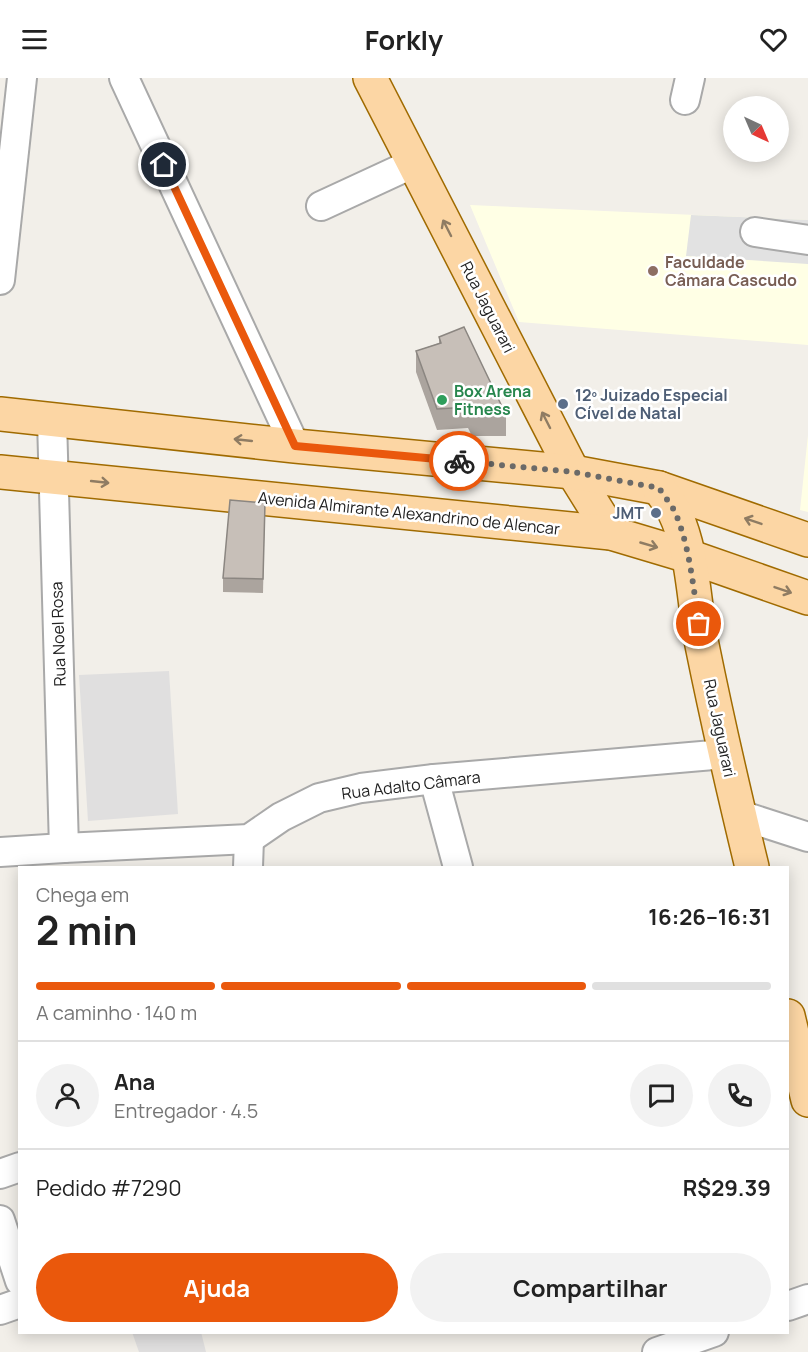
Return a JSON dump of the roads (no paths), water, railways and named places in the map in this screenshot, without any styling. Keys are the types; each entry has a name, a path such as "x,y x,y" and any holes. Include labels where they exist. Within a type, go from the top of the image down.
{"main road":[{"name":"Rua Jaguarari","path":"370,78 573,472 610,533"},
{"path":"0,414 295,446 573,472 659,488 808,540"},
{"name":"Avenida Almirante Alexandrino de Alencar","path":"0,472 610,533 688,556 808,598"},
{"name":"Rua Jaguarari","path":"659,488 674,510 688,556 694,582 701,642 752,866"},
{"path":"794,1036 808,1100"}],"street":[{"path":"0,280 22,78"},
{"path":"124,78 295,446"},
{"path":"321,206 414,163"},
{"path":"755,232 808,240"},
{"name":"Rua Noel Rosa","path":"52,420 64,848"},
{"name":"Rua Adalto Câmara","path":"0,852 64,848 249,853 280,817 319,798 361,789 434,779 725,754"},
{"path":"434,779 458,866"},
{"path":"740,815 808,837"},
{"path":"0,1174 18,1168"},
{"path":"0,1220 18,1275"},
{"path":"789,1306 808,1299"},
{"path":"0,1310 18,1305"},
{"path":"657,1352 708,1334"}],"place":[{"name":"Faculdade Câmara Cascudo","path":"653,271"},
{"name":"Box Arena Fitness","path":"442,400"},
{"name":"12º Juizado Especial Cível de Natal","path":"563,404"},
{"name":"JMT","path":"656,513"}]}
